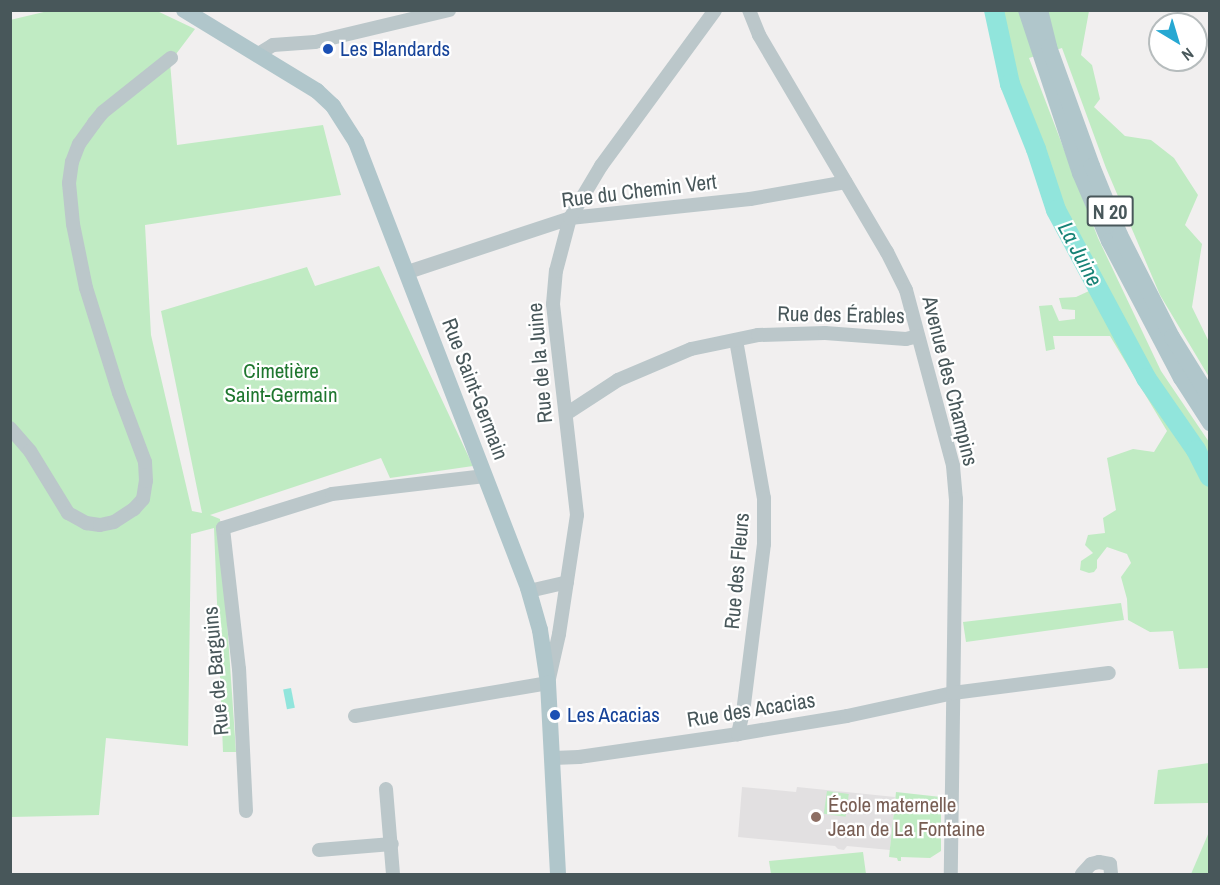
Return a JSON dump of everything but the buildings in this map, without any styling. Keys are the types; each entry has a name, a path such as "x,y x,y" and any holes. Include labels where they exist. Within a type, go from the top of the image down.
{"main road":[{"name":"Rue Saint-Germain","path":"184,10 316,91 333,106 356,142 529,591 540,630 548,684 558,874"},
{"name":"N 20","path":"1026,10 1080,173 1109,241 1181,378 1209,423"},
{"name":"N 20","path":"1040,10 1049,47 1120,235 1172,337 1209,398"}],"street":[{"path":"257,55 273,45 315,42 449,10"},
{"name":"Rue de la Juine","path":"548,684 577,515 553,304 556,271 570,218 602,166 715,10"},
{"name":"Avenue des Champins","path":"749,10 759,35 846,182 901,281 953,466 956,499 951,874"},
{"path":"10,428 30,451 68,513 77,518 100,525 114,522 134,509 143,499 145,462 119,393 86,288 73,224 69,183 72,162 79,144 94,123 103,112 171,58"},
{"name":"Rue du Chemin Vert","path":"408,272 570,218 750,199 846,182"},
{"name":"Rue des Érables","path":"566,414 618,380 691,350 758,335 825,333 906,339 918,336"},
{"name":"Rue des Fleurs","path":"736,340 764,498 764,543 743,712 738,734"},
{"name":"Rue de Barguins","path":"246,811 239,669 223,528 332,494 485,476"},
{"path":"529,591 567,582"},
{"name":"Rue des Acacias","path":"553,758 579,757 738,734 847,716 953,693 1109,673"},
{"path":"355,716 548,684"},
{"path":"386,789 393,874"},
{"path":"319,850 392,844"},
{"path":"1082,874 1091,864 1099,862 1110,864 1111,874"}],"shaded area":[{"name":"École maternelle Jean de La Fontaine","path":"742,787 796,792 797,787 895,797 890,850 847,846 844,850 835,846 738,837"}],"green space":[{"name":"Cimetière Saint-Germain","path":"155,10 195,29 170,62 177,145 323,125 341,195 145,225 151,335 192,511 202,513 161,311 307,267 315,286 379,266 473,466 390,478 381,458 210,515 220,519 236,752 223,752 214,528 191,534 188,746 106,738 99,815 11,817 10,20 48,11"},
{"path":"987,11 1089,11 1081,55 1092,65 1100,99 1094,107 1125,136 1151,140 1174,158 1198,195 1185,225 1202,244 1192,307 1209,342 1209,377 1160,295 1106,168 1062,48 1029,58 1098,238 1161,371 1209,442 1209,668 1179,669 1173,631 1150,632 1128,620 1127,599 1121,577 1131,563 1127,554 1107,547 1097,560 1097,568 1094,572 1080,570 1081,561 1093,553 1085,545 1088,535 1105,533 1103,518 1116,510 1107,458 1133,449 1154,452 1167,431 1110,336 1053,336 1055,349 1046,351 1039,306 1052,305 1059,321 1075,319 1075,310 1062,309 1059,298 1076,297 1089,291 1048,206 1000,68"},
{"path":"1121,603 1124,620 966,642 963,622"},
{"path":"1209,763 1209,803 1154,804 1158,770"},
{"path":"827,791 849,794 846,817 824,814"},
{"path":"896,792 941,797 941,851 930,858 901,857 901,861 898,861 897,858 889,857"},
{"path":"1209,832 1209,874 1191,874"},
{"path":"863,852 866,874 771,874 769,861"}],"water":[{"path":"291,688 295,708 287,709 283,690"}],"waterway":[{"name":"La Juine","path":"994,10 1010,84 1036,149 1056,210 1146,378 1196,450 1210,477"}],"place":[{"name":"Les Blandards","path":"328,49"},
{"name":"Les Acacias","path":"555,715"},
{"name":"École maternelle Jean de La Fontaine","path":"816,817"}]}
